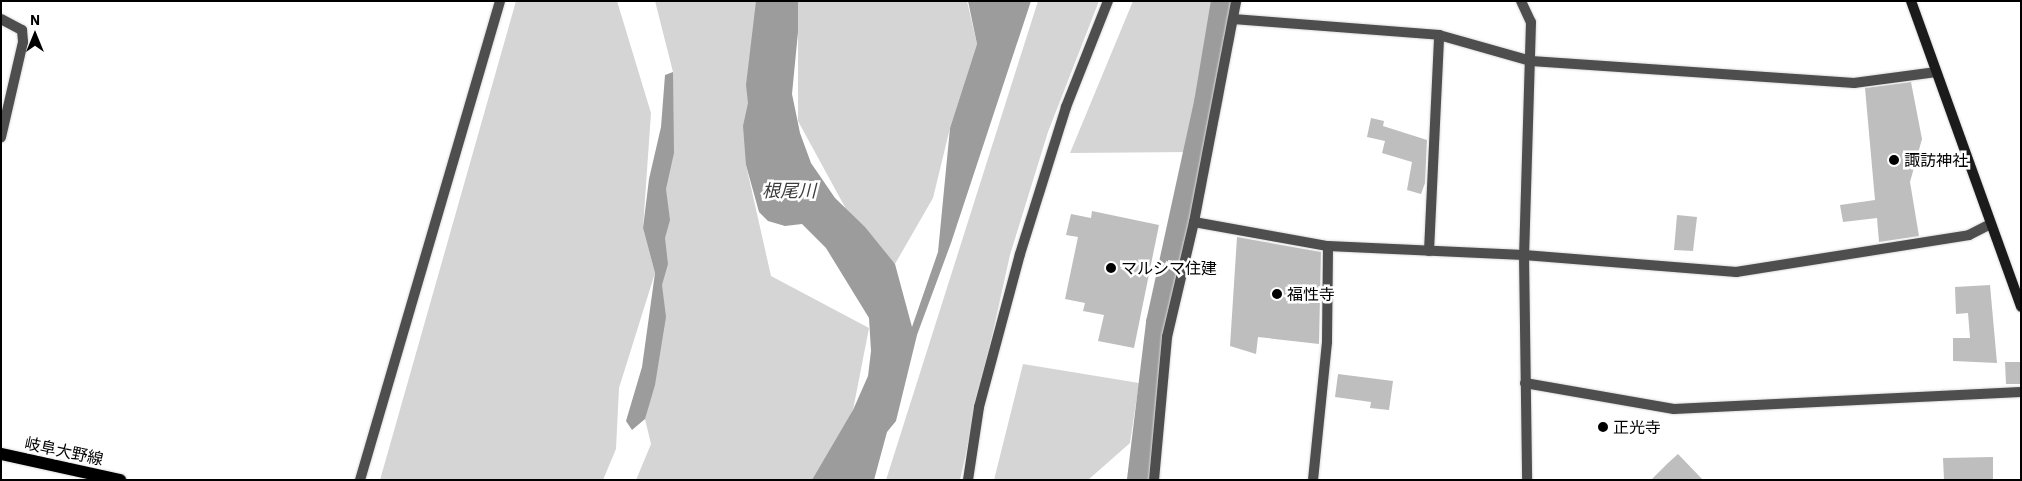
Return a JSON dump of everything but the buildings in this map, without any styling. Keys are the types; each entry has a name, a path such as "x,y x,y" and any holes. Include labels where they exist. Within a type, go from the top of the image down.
{"main road":[{"name":"岐阜大野線","path":"1,454 120,480"}],"street":[{"path":"360,480 500,1"},
{"path":"968,480 979,408 1020,254 1066,107 1108,1"},
{"path":"1154,480 1167,337 1194,222 1236,1"},
{"path":"1521,1 1531,22 1524,256 1527,480"},
{"path":"1911,1 1989,225 2021,307"},
{"path":"1,19 22,30 24,42 1,137"},
{"path":"1233,19 1439,35 1531,61 1854,83 1936,72"},
{"path":"1429,251 1439,35"},
{"path":"1194,222 1328,246 1524,256 1736,272 1969,235 1989,225"},
{"path":"1313,480 1327,342 1328,246"},
{"path":"1525,383 1674,408 2021,392"}],"shaded area":[{"path":"516,1 617,1 651,113 643,228 655,273 619,388 616,449 603,480 380,480"},
{"path":"655,1 759,1 746,165 771,276 869,328 853,410 821,480 636,480 651,444 645,419 673,72"},
{"path":"798,1 967,1 977,44 950,128 933,198 895,264 846,209 798,121"},
{"path":"1038,1 1099,1 1048,132 1010,255 960,480 886,480"},
{"path":"1133,1 1222,1 1193,152 1070,153"},
{"path":"1023,364 1139,383 1130,443 1088,480 994,480"}],"water":[{"name":"根尾川","path":"756,1 798,1 798,32 792,94 800,133 811,163 835,198 865,227 895,264 912,327 938,252 950,128 977,44 968,1 1031,1 951,243 917,335 896,421 887,432 874,480 812,480 853,410 868,376 871,351 869,318 826,248 802,224 785,226 768,221 759,212 746,165 743,126 748,103 746,85"},
{"path":"673,72 674,153 666,189 670,220 665,238 668,264 662,285 666,317 655,385 645,419 632,430 626,421 642,367 655,273 643,228 649,179 661,127 665,75"}],"waterway":[{"path":"1141,480 1160,323 1208,103 1225,1"}],"place":[{"name":"諏訪神社","path":"1894,160"},
{"name":"マルシマ住建","path":"1111,268"},
{"name":"福性寺","path":"1277,294"},
{"name":"正光寺","path":"1603,427"}]}
